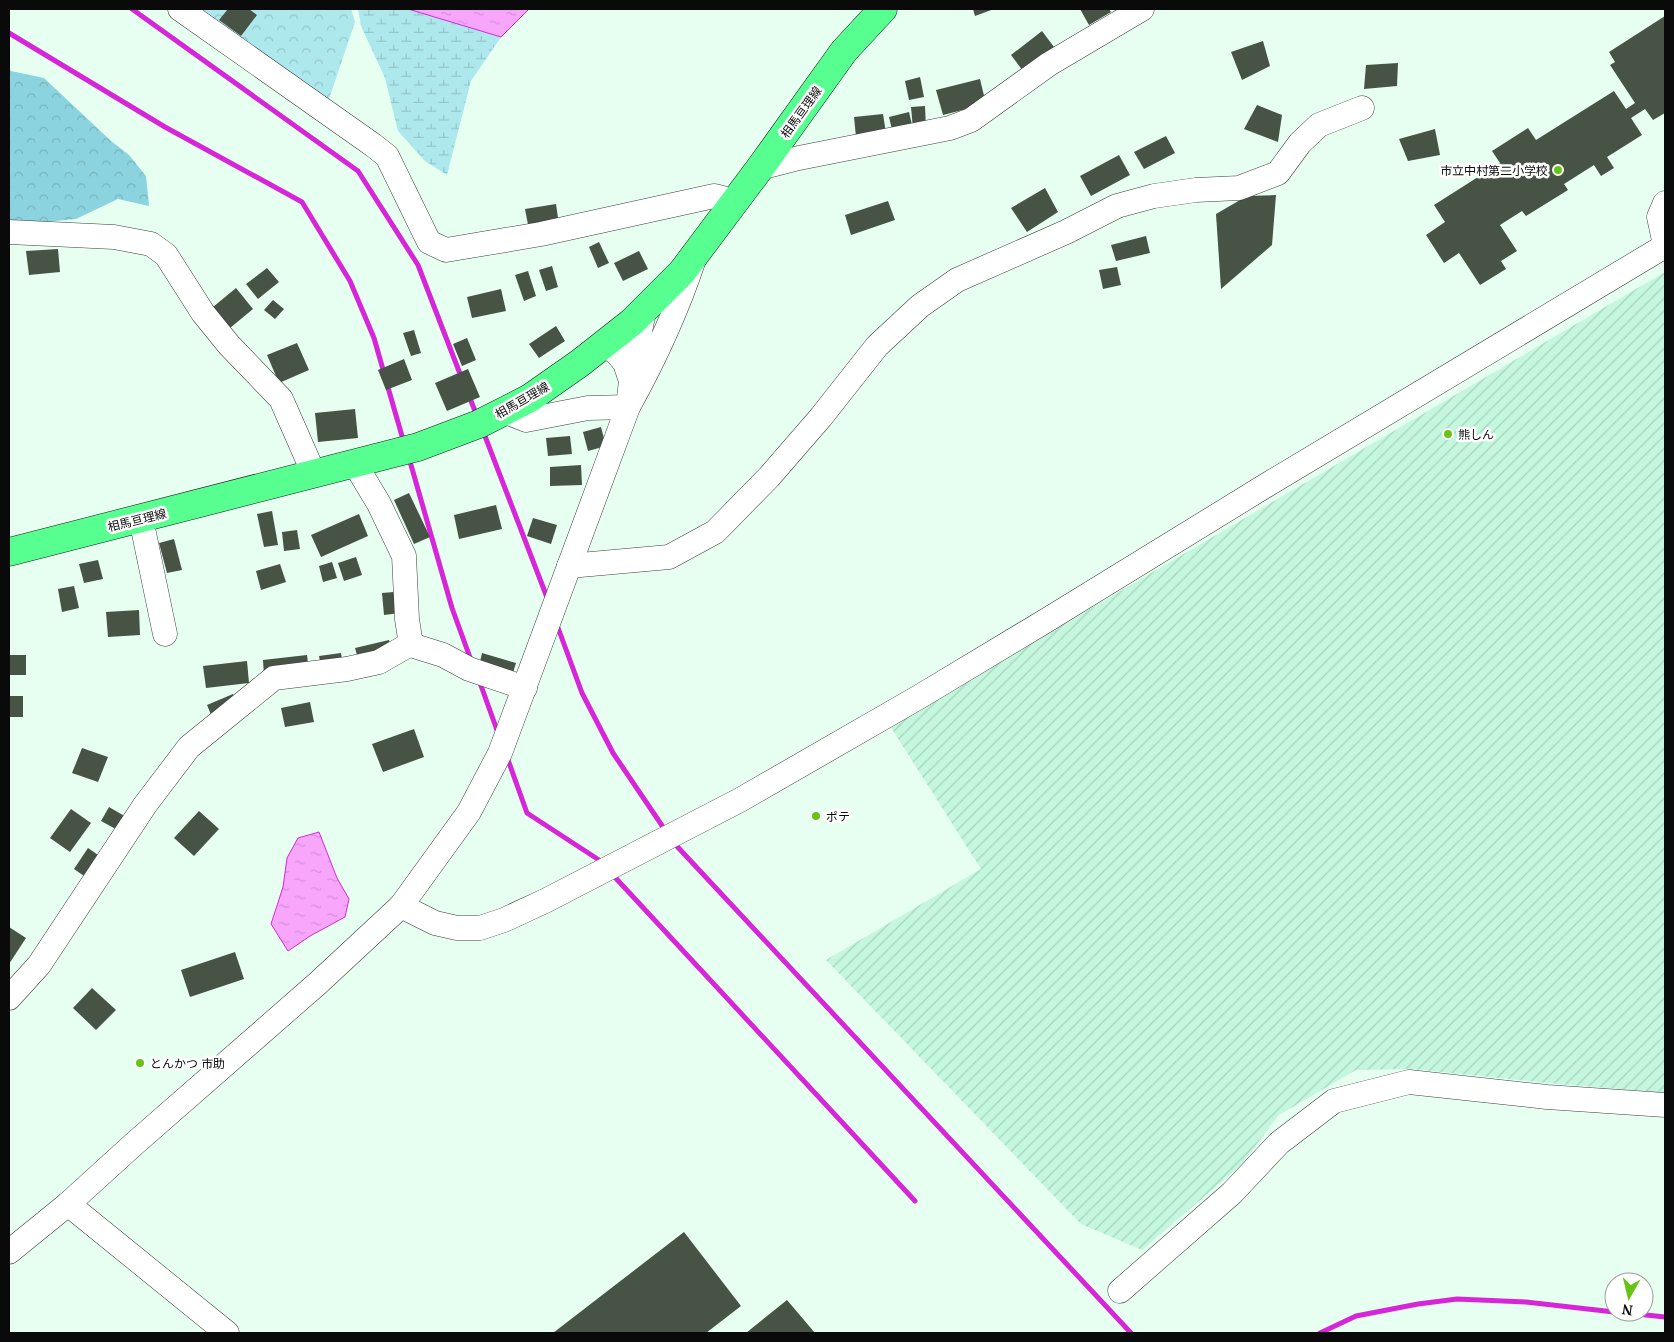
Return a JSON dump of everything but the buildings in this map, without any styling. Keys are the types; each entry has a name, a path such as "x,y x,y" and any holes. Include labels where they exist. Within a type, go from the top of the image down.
{"main road":[{"name":"相馬亘理線","path":"9,552 418,448 479,424 530,398 632,322 682,272 844,51 883,9"}],"street":[{"path":"180,9 373,144 387,156 429,242 446,250 541,234 714,196 734,202"},
{"path":"760,168 799,158 950,128 971,120 1049,64 1142,9"},
{"path":"570,566 669,557 715,532 769,478 821,417 877,346 920,306 957,280 1066,232 1117,206 1154,196 1196,190 1239,188 1278,173 1300,143 1319,125 1362,108"},
{"path":"401,906 435,923 457,928 480,928 504,920 545,901 740,800 919,697 1270,482 1665,245 1659,217 1665,203"},
{"path":"9,232 114,238 151,244 166,255 203,313 229,345 281,399 314,474"},
{"path":"9,1252 68,1204 141,1137 317,984 401,906 469,812 500,752 628,407 647,372 683,292 696,253"},
{"path":"628,407 644,310"},
{"path":"602,346 615,351 624,364 631,381"},
{"path":"504,411 526,420 588,408 628,407"},
{"path":"355,464 380,504 404,556 407,619 412,645"},
{"path":"141,518 165,634"},
{"path":"9,998 39,965 144,805 189,747 274,678 347,669 379,662 412,645 443,655 469,669 525,688"},
{"path":"1120,1291 1232,1193 1279,1143 1334,1100 1409,1082 1547,1097 1665,1106"},
{"path":"68,1204 227,1333"}],"green space":[{"path":"192,9 351,9 355,22 327,105"},
{"path":"358,9 408,9 501,37 471,81 447,175 425,161 398,131 385,78 361,26"},
{"path":"9,68 11,71 44,78 111,141 129,155 146,176 149,206 118,199 76,219 9,223"},
{"path":"1665,272 1665,1093 1412,1069 1356,1070 1279,1115 1241,1165 1142,1250 1081,1224 826,960 981,869 890,726"}],"water":[{"path":"408,9 529,9 501,37"},
{"path":"319,832 337,878 349,899 345,917 310,936 288,951 271,924 283,887 287,858 298,838"}],"waterway":[{"path":"132,9 358,171 418,265 462,379"},
{"path":"9,33 165,127 302,202 350,281 374,338 384,373"},
{"path":"387,384 404,443"},
{"path":"469,396 477,416"},
{"path":"483,431 548,600"},
{"path":"409,458 452,608 472,663"},
{"path":"557,625 582,693 613,753 665,830"},
{"path":"479,680 498,733"},
{"path":"507,757 527,813 599,860 603,865"},
{"path":"673,842 1131,1333"},
{"path":"611,873 915,1201"},
{"path":"1320,1333 1356,1316 1418,1304 1457,1299 1526,1302 1604,1311"},
{"path":"1654,1316 1665,1317"}],"place":[{"name":"市立中村第二小学校","path":"1558,170"},
{"name":"熊しん","path":"1448,434"},
{"name":"ポテ","path":"816,816"},
{"name":"とんかつ 市助","path":"140,1063"}]}
